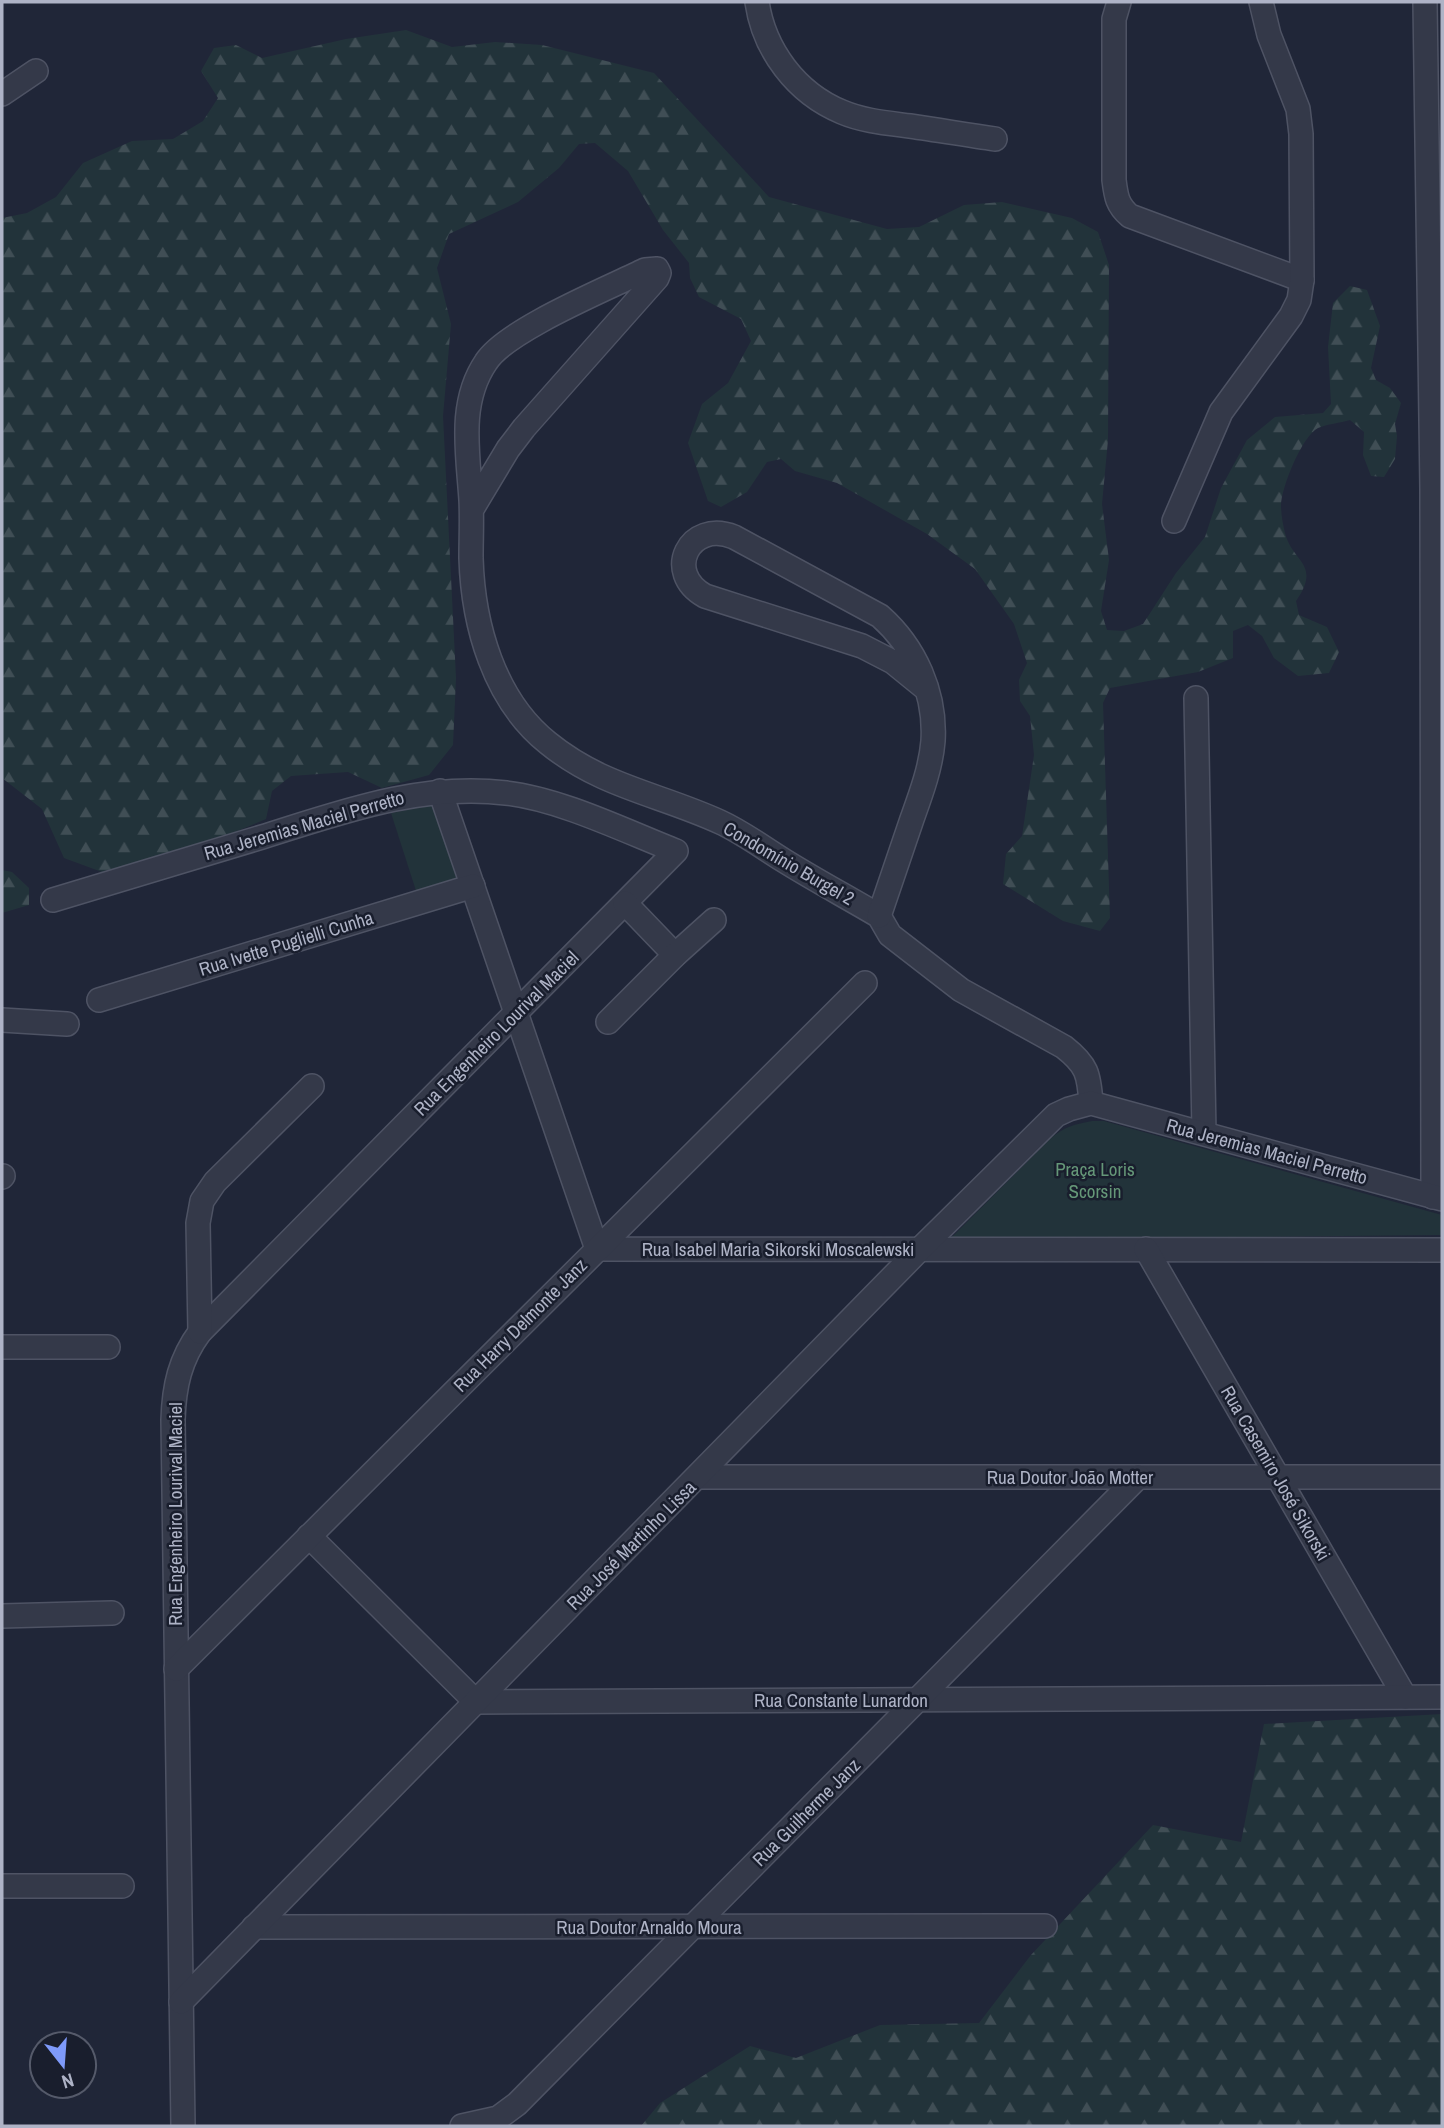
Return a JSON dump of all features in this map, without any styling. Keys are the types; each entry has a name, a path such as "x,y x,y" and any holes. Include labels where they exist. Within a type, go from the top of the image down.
{"street":[{"path":"757,2 766,36 779,61 795,80 829,106 878,122 995,139"},
{"path":"1119,2 1114,19 1114,180 1120,208 1130,216 1302,280"},
{"path":"1174,521 1221,412 1291,316 1299,300 1302,280 1301,134 1297,109 1269,35 1261,2"},
{"path":"1426,2 1437,489 1438,1198"},
{"path":"2,94 36,71"},
{"name":"Condomínio Burgel 2","path":"472,509 508,449 657,278 657,269 645,270 560,311 509,340 486,361 474,384 466,423 472,509 471,559 480,628 488,655 512,701 546,742 591,772 615,784 730,827 879,916 890,936 953,985 1079,1058 1088,1071 1091,1103"},
{"path":"879,916 929,766 933,741 933,722 925,688 918,664 896,631 861,604 722,533 708,533 696,538 686,551 683,565 686,578 694,590 880,654 925,688"},
{"path":"1196,698 1204,1133"},
{"name":"Rua Jeremias Maciel Perretto","path":"53,900 362,806 414,794 473,790 509,793 588,816 676,851"},
{"path":"440,792 597,1249"},
{"name":"Rua Engenheiro Lourival Maciel","path":"183,2126 174,1394 184,1357 200,1332 676,851"},
{"name":"Rua Ivette Puglielli Cunha","path":"99,1000 473,886"},
{"path":"625,903 675,955"},
{"path":"608,1022 714,920"},
{"name":"Rua Harry Delmonte Janz","path":"176,1669 865,983"},
{"path":"2,1020 67,1024"},
{"path":"200,1332 198,1223 202,1201 215,1182 312,1086"},
{"name":"Rua Jeremias Maciel Perretto","path":"1091,1103 1438,1198"},
{"name":"Rua José Martinho Lissa","path":"181,2003 919,1249 1056,1115 1069,1108 1091,1103"},
{"name":"Rua Isabel Maria Sikorski Moscalewski","path":"597,1249 1442,1250"},
{"name":"Rua Casemiro José Sikorski","path":"1146,1250 1405,1697"},
{"path":"2,1347 108,1347"},
{"name":"Rua Doutor João Motter","path":"698,1477 1442,1477"},
{"name":"Rua Guilherme Janz","path":"462,2126 498,2118 517,2104 1138,1477"},
{"path":"309,1536 476,1702"},
{"path":"2,1616 112,1613"},
{"name":"Rua Constante Lunardon","path":"476,1702 1442,1697"},
{"path":"2,1886 122,1886"},
{"name":"Rua Doutor Arnaldo Moura","path":"254,1927 1045,1926"}],"green space":[{"path":"406,30 452,47 495,42 542,45 654,73 769,197 887,229 919,227 964,205 1002,202 1072,218 1098,232 1109,265 1108,440 1102,504 1109,560 1101,611 1107,630 1124,631 1143,624 1176,573 1205,537 1221,488 1247,440 1275,417 1323,413 1331,404 1328,347 1333,303 1350,286 1367,290 1380,326 1371,368 1376,380 1390,388 1401,403 1395,424 1395,459 1384,477 1371,476 1363,455 1364,432 1350,420 1325,425 1305,441 1285,487 1281,506 1289,543 1306,571 1303,589 1296,601 1299,615 1327,627 1339,652 1329,673 1298,676 1274,658 1262,636 1248,625 1233,631 1233,658 1198,672 1110,688 1103,703 1110,918 1100,931 1063,921 1003,884 1006,854 1022,836 1034,755 1030,716 1020,701 1019,680 1027,663 1014,624 975,569 927,534 837,483 795,471 781,459 767,462 747,492 721,507 708,501 688,443 702,404 728,383 751,341 741,319 699,297 690,278 689,263 663,230 628,171 595,143 579,144 559,168 518,202 449,234 437,268 451,324 443,416 456,678 453,745 429,775 382,788 348,772 291,776 272,791 266,819 206,844 102,872 64,858 42,809 2,778 2,218 27,213 56,197 83,163 132,141 173,139 203,121 218,98 201,71 214,48 236,45 262,58 346,39"},
{"path":"434,805 459,881 417,894 391,813"},
{"path":"2,870 12,872 29,888 29,905 2,913"},
{"name":"Praça Loris Scorsin","path":"1104,1121 1442,1215 1442,1235 949,1240 1051,1138 1070,1126"},
{"path":"1442,1714 1442,2126 641,2126 660,2103 750,2046 796,2058 880,2025 979,2023 1031,1955 1153,1825 1241,1842 1264,1724"}]}
